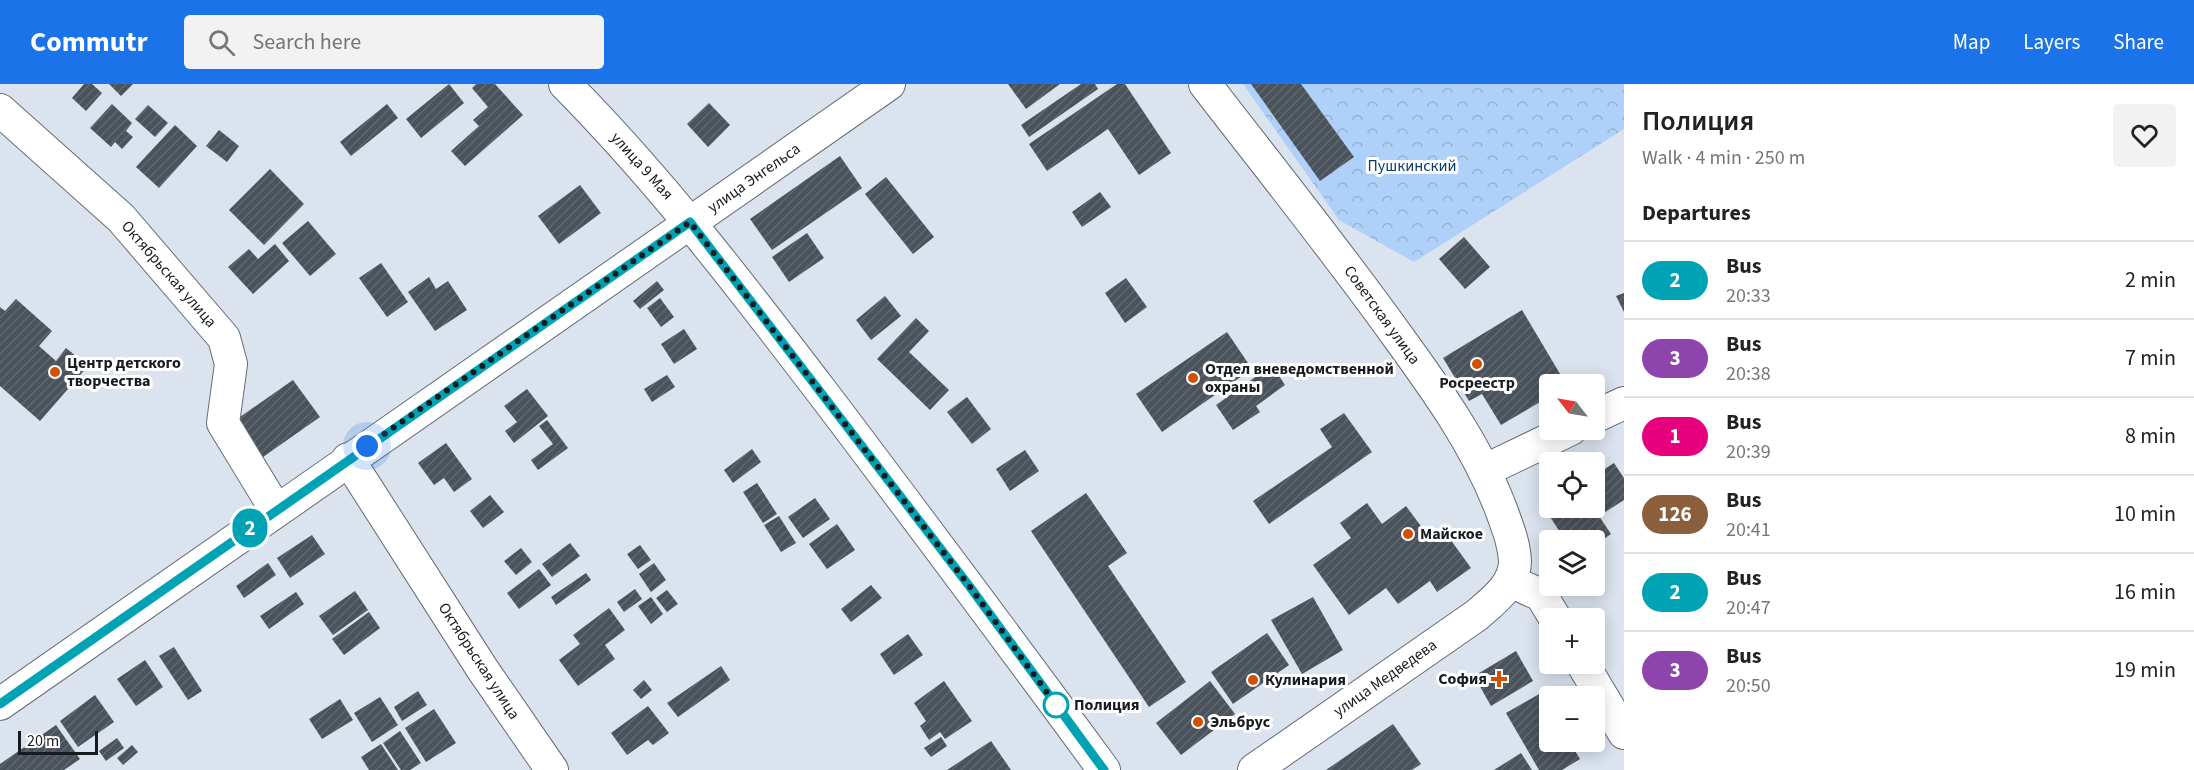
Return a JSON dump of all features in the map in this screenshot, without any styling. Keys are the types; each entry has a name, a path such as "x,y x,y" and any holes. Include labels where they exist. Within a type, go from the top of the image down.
{"street":[{"name":"улица 9 Мая","path":"566,84 690,222 970,587 1104,770"},
{"name":"улица Энгельса","path":"0,704 348,459 889,84"},
{"name":"Советская улица","path":"1205,84 1364,290 1446,403 1486,470 1513,540 1515,563 1510,581"},
{"name":"Октябрьская улица","path":"0,110 121,218 224,338 231,364 223,423 276,510"},
{"path":"1605,412 1624,403"},
{"path":"1486,470 1548,440"},
{"name":"Октябрьская улица","path":"348,459 483,670 552,770"},
{"path":"1510,581 1541,595 1548,608"},
{"name":"улица Медведева","path":"1254,770 1477,615 1500,595 1510,581"},
{"path":"1589,674 1624,733"}],"green space":[{"name":"Пушкинский","path":"1243,84 1624,84 1624,129 1414,262 1339,220"}],"building":[{"path":"84,84 92,84 102,93 86,111 72,98"},
{"path":"109,84 133,84 121,96"},
{"path":"449,84 464,103 421,138 406,119"},
{"path":"476,84 495,84 523,115 465,166 451,151 479,126 473,120 488,107 472,88"},
{"path":"1008,84 1060,84 1026,109"},
{"path":"1081,84 1095,84 1098,89 1029,137 1021,125"},
{"path":"1117,84 1125,84 1171,153 1139,175 1108,129 1047,171 1029,144"},
{"path":"1251,84 1301,84 1354,157 1320,181"},
{"path":"709,103 730,125 708,147 687,124"},
{"path":"112,104 132,123 126,131 133,137 122,149 115,142 111,147 90,128"},
{"path":"387,104 398,118 351,156 340,142"},
{"path":"148,105 168,123 155,137 135,119"},
{"path":"175,125 197,146 159,188 136,167"},
{"path":"219,130 239,146 227,162 206,146"},
{"path":"840,156 862,188 772,250 750,219"},
{"path":"270,169 304,204 264,245 229,210"},
{"path":"886,177 934,237 913,254 865,194"},
{"path":"580,185 601,213 559,244 538,216"},
{"path":"1100,192 1111,207 1082,227 1072,212"},
{"path":"308,221 336,254 310,276 282,243"},
{"path":"807,233 824,258 789,282 772,257"},
{"path":"1464,237 1490,267 1465,289 1439,259"},
{"path":"275,244 289,261 253,294 228,267 249,249 258,259"},
{"path":"381,263 408,302 387,317 359,278"},
{"path":"429,277 436,289 448,281 467,310 435,331 408,292"},
{"path":"1126,278 1147,307 1125,323 1105,293"},
{"path":"657,281 664,290 640,309 633,301"},
{"path":"1624,293 1624,312 1616,296"},
{"path":"885,296 901,316 871,340 856,320"},
{"path":"660,298 674,317 661,327 647,308"},
{"path":"16,299 52,331 39,346 56,361 66,348 88,366 40,421 0,386 0,307 5,311"},
{"path":"1522,310 1560,374 1539,374 1539,403 1501,425 1482,394 1469,401 1443,358"},
{"path":"916,318 929,331 909,352 949,390 930,410 877,359"},
{"path":"684,329 697,349 674,364 661,344"},
{"path":"1227,332 1252,369 1162,432 1136,394"},
{"path":"1272,365 1285,385 1256,406 1260,412 1233,430 1216,405"},
{"path":"667,375 675,387 652,402 644,389"},
{"path":"293,380 320,417 263,457 237,419"},
{"path":"527,389 548,416 514,443 505,431 517,422 504,406"},
{"path":"967,397 991,429 972,444 947,412"},
{"path":"1344,413 1372,452 1269,524 1253,501 1332,447 1320,429"},
{"path":"547,420 568,448 538,470 531,460 553,444 539,426"},
{"path":"446,443 472,479 454,492 444,478 434,485 418,463"},
{"path":"752,449 761,462 733,483 724,470"},
{"path":"1025,450 1039,471 1010,491 996,469"},
{"path":"1614,463 1624,478 1624,500 1605,512 1605,469"},
{"path":"757,483 777,514 763,523 743,492"},
{"path":"1086,493 1127,553 1108,566 1186,682 1149,707 1031,531"},
{"path":"490,495 504,512 483,528 470,511"},
{"path":"815,498 830,519 803,538 788,517"},
{"path":"1367,503 1382,524 1406,506 1432,541 1445,532 1471,568 1437,592 1430,581 1398,604 1386,588 1349,615 1313,565 1351,538 1340,523"},
{"path":"779,516 796,543 781,552 764,525"},
{"path":"1551,518 1600,518 1611,534 1605,538 1605,530 1559,530"},
{"path":"837,524 855,550 827,569 809,544"},
{"path":"312,535 325,554 290,578 277,558"},
{"path":"570,543 580,556 552,577 542,564"},
{"path":"640,545 651,560 638,569 627,554"},
{"path":"521,548 532,562 516,575 504,561"},
{"path":"268,563 276,575 244,598 236,586"},
{"path":"654,563 666,580 651,592 639,574"},
{"path":"539,569 551,585 519,609 507,593"},
{"path":"586,573 591,580 556,605 551,597"},
{"path":"871,585 882,598 851,622 841,609"},
{"path":"635,589 642,599 624,612 617,602"},
{"path":"667,590 678,604 667,612 656,598"},
{"path":"355,591 368,610 333,635 319,616"},
{"path":"296,592 304,604 269,629 260,616"},
{"path":"651,597 663,614 651,624 638,606"},
{"path":"1313,597 1343,650 1302,674 1271,620"},
{"path":"609,608 625,630 605,645 615,659 578,686 559,660 580,644 573,635"},
{"path":"369,612 380,628 344,655 332,639"},
{"path":"1267,633 1289,665 1233,704 1211,672"},
{"path":"908,634 923,655 894,675 880,654"},
{"path":"174,647 202,691 188,700 159,656"},
{"path":"1516,651 1533,681 1491,706 1474,676"},
{"path":"145,660 163,687 136,706 117,679"},
{"path":"721,666 730,680 678,717 667,703"},
{"path":"644,680 652,690 641,699 633,690"},
{"path":"944,681 972,721 945,739 940,732 929,740 920,726 926,721 914,703"},
{"path":"1210,681 1235,714 1181,755 1156,723"},
{"path":"418,691 427,705 402,721 394,707"},
{"path":"1539,694 1539,752 1576,752 1580,759 1562,770 1539,770 1506,713"},
{"path":"95,695 114,722 78,747 60,721"},
{"path":"380,697 398,725 372,742 354,713"},
{"path":"340,699 353,720 322,739 309,719"},
{"path":"648,706 669,733 653,745 648,740 627,755 611,733"},
{"path":"434,709 456,743 426,762 405,728"},
{"path":"1393,724 1421,764 1412,770 1326,770"},
{"path":"56,725 80,759 64,770 0,770 0,764"},
{"path":"400,731 421,763 410,770 401,770 383,743"},
{"path":"941,737 947,746 931,757 924,748"},
{"path":"117,738 124,748 106,761 99,751"},
{"path":"991,741 1011,770 947,770"},
{"path":"381,744 398,770 369,770 361,757"},
{"path":"132,745 138,752 123,765 117,758"},
{"path":"1521,753 1532,770 1494,770"}],"bus line":[{"name":"2","path":"0,704 690,222 724,262 970,587 1104,770"}],"place":[{"name":"Росреестр","path":"1477,364"},
{"name":"Центр детского творчества","path":"55,372"},
{"name":"Отдел вневедомственной охраны","path":"1193,378"},
{"name":"Майское","path":"1408,534"},
{"name":"София","path":"1499,679"},
{"name":"Кулинария","path":"1253,680"},
{"name":"Полиция","path":"1056,705"},
{"name":"Эльбрус","path":"1198,722"}],"route":[{"path":"367,446 690,222 724,262 997,623 1056,705"}]}
